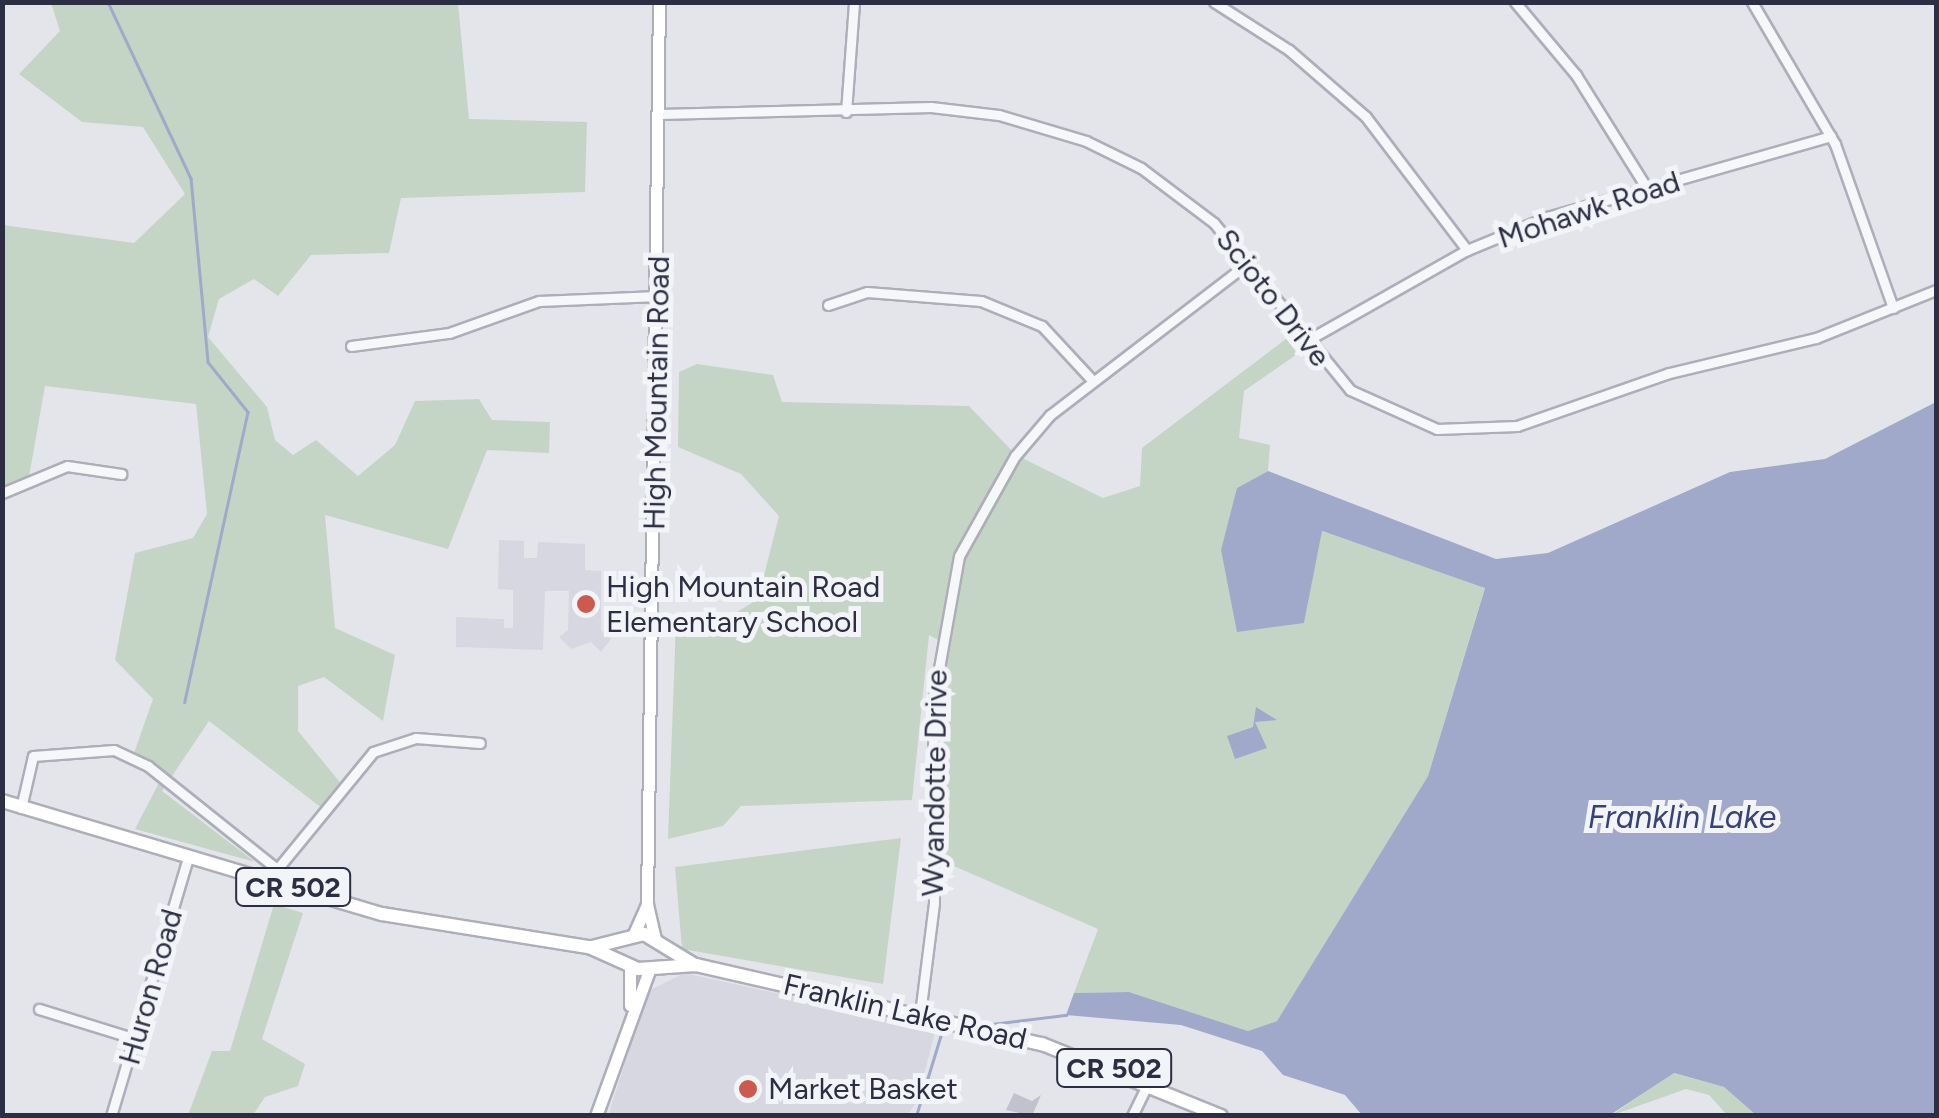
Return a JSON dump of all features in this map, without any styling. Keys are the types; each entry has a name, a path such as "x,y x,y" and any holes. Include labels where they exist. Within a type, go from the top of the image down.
{"main road":[{"name":"High Mountain Road","path":"656,942 647,904 659,2"},
{"name":"CR 502","path":"2,801 188,858 272,874 404,919 590,947 628,963 652,967"},
{"name":"High Mountain Road","path":"630,938 647,904"},
{"name":"CR 502","path":"590,947 630,938 656,942"},
{"path":"630,938 630,1009"},
{"name":"Franklin Lake Road","path":"656,942 696,965"},
{"path":"596,1116 630,1009 652,967 656,942"},
{"name":"Franklin Lake Road","path":"652,967 696,965 1002,1034 1148,1083 1221,1116"}],"street":[{"path":"846,112 854,2"},
{"path":"1214,2 1289,50 1366,117 1467,250"},
{"path":"1516,2 1584,86 1646,187"},
{"path":"1752,2 1831,136 1892,308"},
{"name":"Scioto Drive","path":"660,114 968,110 1058,130 1166,185 1251,261 1334,376 1379,409 1418,425 1479,432 1669,373 1787,347 1936,290"},
{"name":"Mohawk Road","path":"1306,341 1467,250 1646,187 1831,136"},
{"name":"Wyandotte Drive","path":"920,1014 934,903 933,702 959,556 1015,456 1091,379 1251,261"},
{"path":"828,305 867,292 981,301 1042,326 1091,379"},
{"path":"351,346 450,333 539,301 658,296"},
{"path":"2,493 67,466 121,474"},
{"path":"22,808 33,756 114,750 148,766 272,874 373,752 416,738 480,743"},
{"name":"Huron Road","path":"111,1116 188,858"},
{"path":"38,1009 136,1039"},
{"path":"1132,1116 1148,1083"}],"shaded area":[{"name":"High Mountain Road Elementary School","path":"499,540 524,541 524,558 537,558 538,542 585,544 585,570 601,571 601,630 611,639 601,652 591,642 571,649 559,637 568,630 569,591 545,591 543,650 456,647 456,617 504,619 504,628 513,628 513,590 498,589"},
{"path":"684,973 936,1028 917,1102 907,1115 608,1116 648,991"}],"green space":[{"path":"51,3 458,3 469,119 587,122 585,192 401,198 389,253 311,255 278,296 254,279 219,299 208,337 267,407 275,440 293,455 316,440 358,476 395,445 415,401 479,399 492,420 550,422 549,453 487,450 448,549 325,515 335,628 395,655 383,721 324,677 298,686 298,731 343,786 323,809 209,721 162,791 255,862 135,829 164,773 134,753 153,699 115,660 135,553 193,538 207,514 196,404 45,386 29,477 3,491 3,225 134,243 185,194 143,127 82,122 19,74 60,31"},
{"path":"1303,326 1313,343 1244,391 1239,438 1270,445 1268,471 1237,488 1304,623 1321,531 1485,587 1428,776 1277,1021 1248,1031 1129,992 1074,993 1098,929 940,860 947,645 929,635 912,800 741,806 723,826 668,839 676,621 726,619 758,599 779,516 741,474 678,447 679,372 697,364 773,375 782,402 969,406 1016,455 1103,498 1140,486 1142,448"},
{"path":"901,838 883,984 682,949 675,867"},
{"path":"274,904 303,913 262,1039 305,1064 298,1086 265,1097 253,1115 188,1115 212,1051 230,1051"},
{"path":"1673,1073 1724,1087 1756,1115 1727,1115 1709,1095 1686,1089 1610,1116"}],"water":[{"name":"Franklin Lake","path":"1936,402 1936,1115 1756,1115 1724,1087 1674,1073 1610,1115 1362,1115 1345,1095 1283,1075 1262,1051 1181,1025 1066,1015 1074,993 1129,992 1248,1031 1277,1021 1428,776 1485,588 1322,531 1304,623 1237,632 1221,550 1237,488 1268,471 1496,559 1548,553 1730,472 1825,459"},
{"path":"1256,707 1277,720 1255,722 1267,748 1235,759 1227,736 1253,727"}],"building":[{"path":"1014,1093 1032,1101 1041,1095 1032,1116 1006,1110"}],"waterway":[{"path":"108,2 191,178 208,362 248,412 185,702"},
{"path":"984,1025 1066,1015"},
{"path":"916,1116 942,1031 951,1030"}],"place":[{"name":"High Mountain Road Elementary School","path":"586,604"},
{"name":"Market Basket","path":"748,1089"}]}
